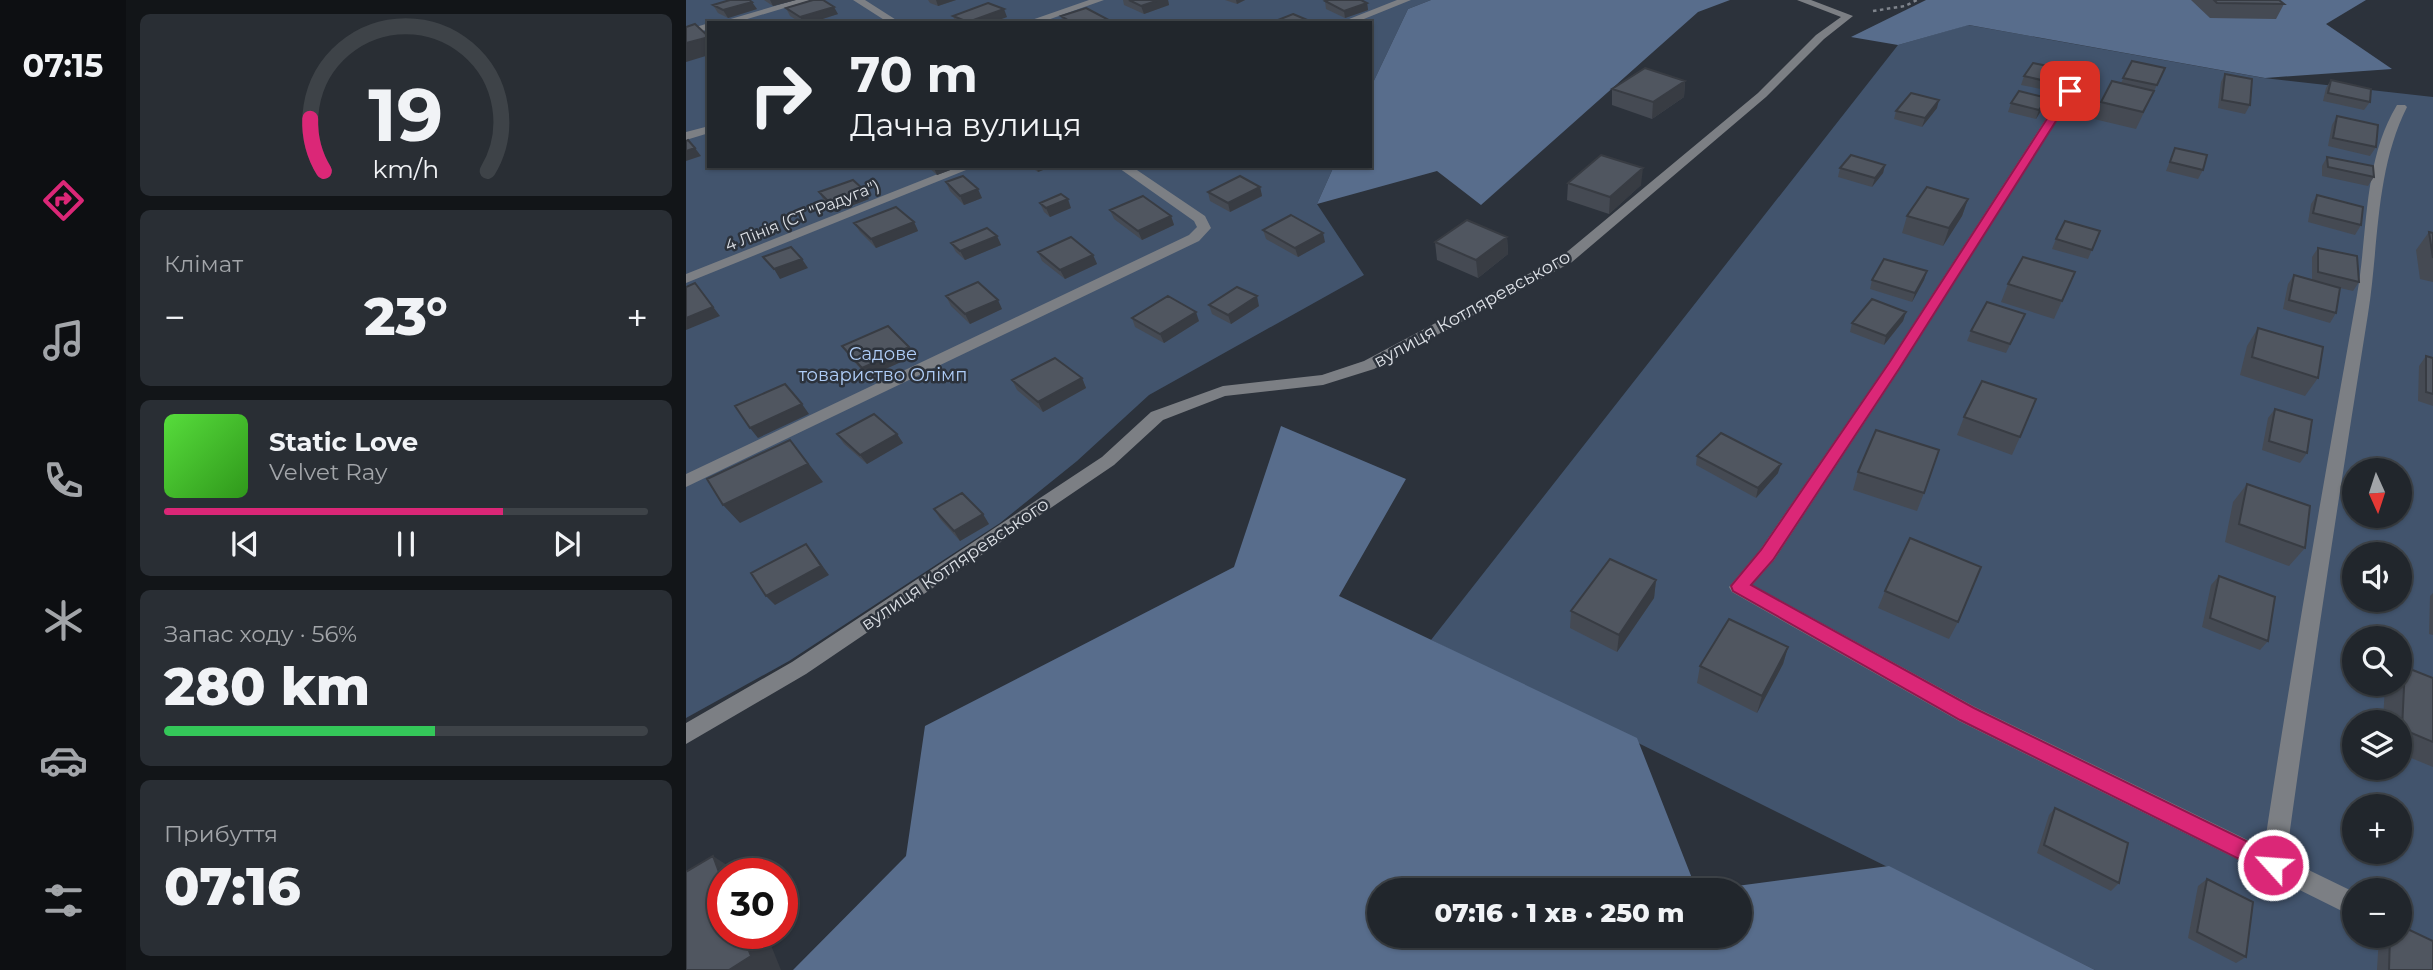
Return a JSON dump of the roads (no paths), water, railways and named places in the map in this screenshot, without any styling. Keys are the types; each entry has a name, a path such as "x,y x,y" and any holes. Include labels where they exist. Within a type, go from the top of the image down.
{"street":[{"path":"729,21 806,0"},
{"path":"858,0 893,21"},
{"path":"1034,21 1099,0"},
{"path":"1348,21 1406,0"},
{"name":"вулиця Котляревського","path":"686,734 799,668 1108,461 1157,416 1223,391 1323,380 1369,365 1567,259 1762,95 1820,37 1848,16 1802,0"},
{"path":"686,33 707,27"},
{"path":"2084,68 1887,376 1767,555 1739,586 1967,714 2342,899"},
{"path":"2273,865 2311,603 2369,262 2384,150 2388,127 2401,107"},
{"path":"686,136 707,130"},
{"name":"4 Лінія (СТ \"Радуга\")","path":"686,279 965,168"},
{"path":"686,481 1194,238 1204,228 1200,219 1125,168"}],"park label":[{"name":"Садове товариство Олімп","path":"883,364"}]}
